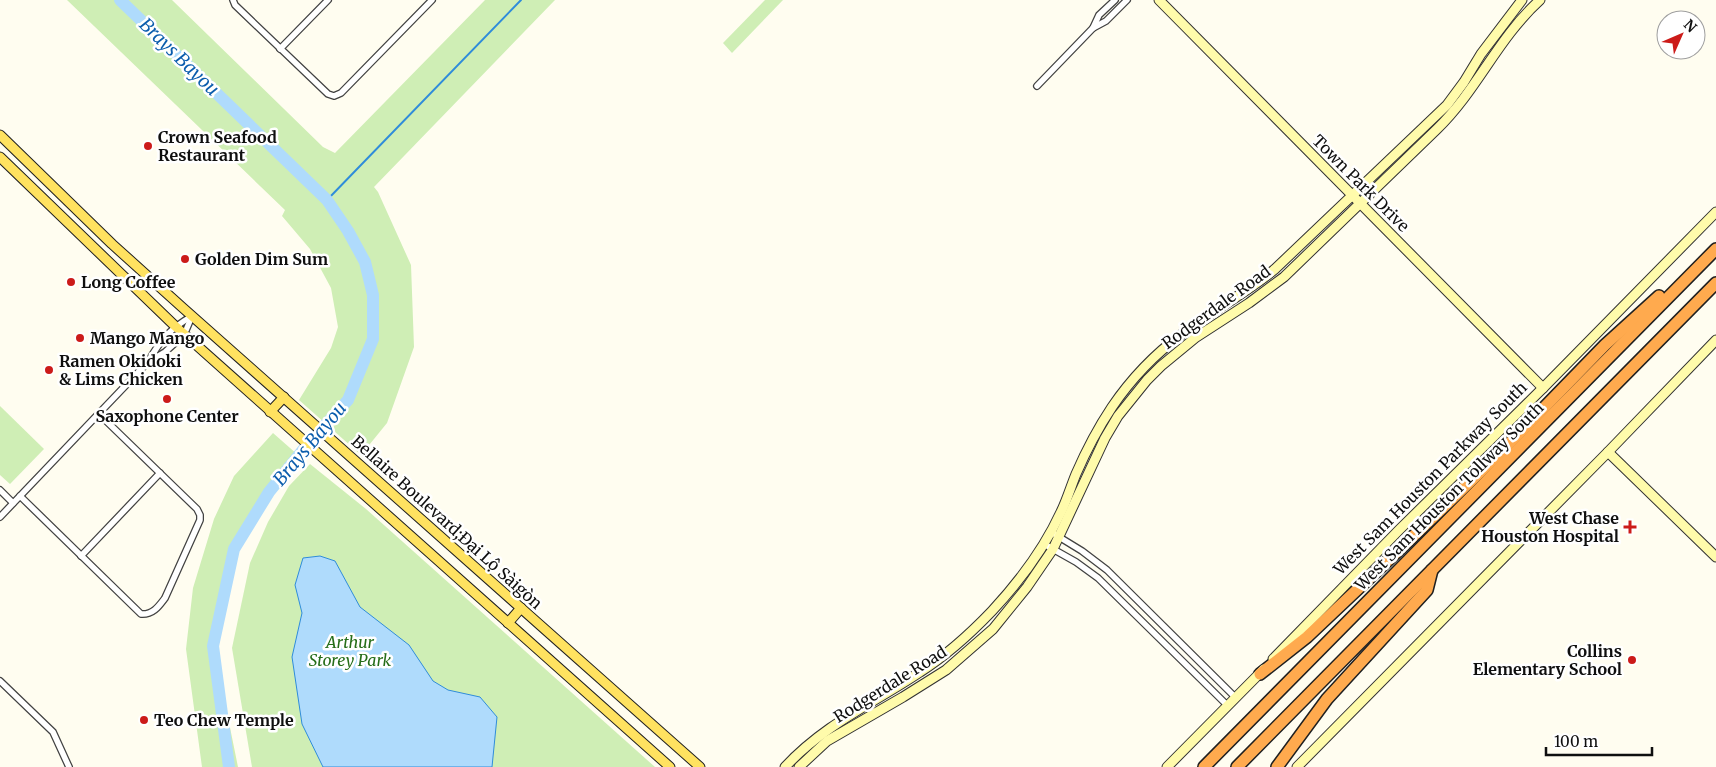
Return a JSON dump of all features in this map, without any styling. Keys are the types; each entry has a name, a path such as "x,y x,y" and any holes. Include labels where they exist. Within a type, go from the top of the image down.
{"highway":[{"path":"1260,674 1307,637 1498,455 1605,345 1716,247"},
{"name":"West Sam Houston Tollway South","path":"1204,767 1716,247"},
{"path":"1237,767 1716,282"},
{"path":"1278,767 1327,699 1427,590 1432,570"}],"main road":[{"name":"Bellaire Boulevard;Đại Lộ Sàigòn","path":"0,135 112,244 700,767"},
{"path":"0,157 184,335 670,767"},
{"path":"270,412 284,397"},
{"path":"508,623 521,608"}],"street":[{"path":"232,0 328,94 334,96 341,93 432,0"},
{"path":"280,48 328,0"},
{"path":"1093,28 1099,15 1114,0"},
{"path":"1037,86 1093,28 1106,21 1127,0"},
{"name":"Town Park Drive","path":"1159,0 1543,388"},
{"name":"Rodgerdale Road","path":"785,767 810,742 839,721 939,660 1000,603 1025,572 1044,544 1061,512 1083,458 1102,424 1126,389 1153,358 1182,334 1258,283 1275,269 1447,105 1486,47 1522,0"},
{"name":"Rodgerdale Road","path":"799,767 822,745 844,730 946,670 1008,612 1060,538 1105,438 1118,416 1134,396 1161,366 1195,338 1284,277 1455,112 1510,31 1540,0"},
{"name":"West Sam Houston Parkway South","path":"1167,767 1260,674 1291,639 1385,543 1543,388 1716,212"},
{"path":"1258,283 1264,291"},
{"path":"0,517 148,362 158,344 175,326 192,316"},
{"path":"148,362 165,352 184,335 192,316"},
{"path":"1297,767 1716,340"},
{"path":"1153,358 1161,366"},
{"path":"1126,389 1134,396"},
{"path":"20,496 141,614 147,614 156,608 165,598 200,520 200,515 197,509 98,414"},
{"path":"1608,452 1716,557"},
{"path":"81,556 160,473"},
{"path":"0,490 13,503"},
{"path":"1051,532 1099,563 1236,698"},
{"path":"1044,544 1092,573 1228,706"},
{"path":"1137,617 1146,608"},
{"path":"939,660 946,670"},
{"path":"0,681 53,732 69,767"},
{"path":"839,721 844,730"}],"green space":[{"path":"67,0 172,0 323,147 335,153 485,0 555,0 374,187 411,265 414,347 387,423 361,455 299,400 331,348 338,327 331,288 310,249 282,216 285,210"},
{"path":"765,0 783,0 732,53 723,43"},
{"path":"0,406 44,449 10,484 0,475"},
{"path":"273,433 298,455 286,467 259,507 238,551 217,640 220,678 238,767 202,767 186,649 193,588 214,519 234,476"},
{"name":"Arthur Storey Park","path":"310,464 366,509 655,767 252,767 232,648 250,563 268,522 289,486"}],"water":[{"path":"320,556 335,561 360,607 409,645 433,681 448,690 480,697 497,717 492,767 323,767 302,724 292,657 302,613 295,585 303,558"}],"waterway":[{"name":"Brays Bayou","path":"120,0 327,200 348,231 365,262 373,295 373,339 348,400 307,445 269,492 234,549 213,646 229,767"},
{"path":"327,200 521,0"}],"place":[{"name":"Crown Seafood Restaurant","path":"148,146"},
{"name":"Golden Dim Sum","path":"185,259"},
{"name":"Long Coffee","path":"71,282"},
{"name":"Mango Mango","path":"80,338"},
{"name":"Ramen Okidoki & Lims Chicken","path":"49,370"},
{"name":"Saxophone Center","path":"167,399"},
{"name":"West Chase Houston Hospital","path":"1630,527"},
{"name":"Collins Elementary School","path":"1632,660"},
{"name":"Teo Chew Temple","path":"144,720"}]}
